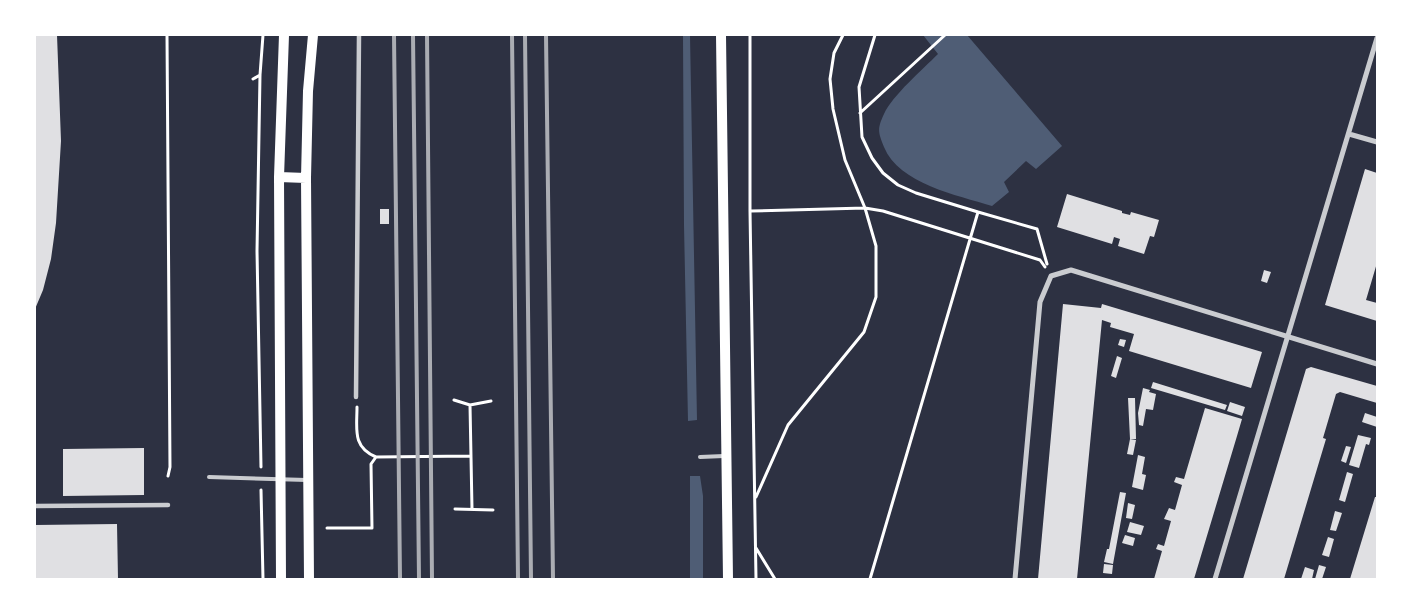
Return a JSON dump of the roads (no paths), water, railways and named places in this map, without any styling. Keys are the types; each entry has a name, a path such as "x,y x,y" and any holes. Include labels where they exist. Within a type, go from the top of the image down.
{"main road":[{"path":"281,579 279,177 284,35"},
{"path":"309,579 306,178 308,92 313,35"},
{"path":"721,35 728,579"},
{"path":"279,177 306,178"}],"street":[{"path":"356,397 359,35"},
{"path":"1215,579 1377,38"},
{"path":"1349,134 1377,142"},
{"path":"1015,579 1040,302 1051,276 1071,270 1377,364"},
{"path":"35,506 168,505"}],"lane":[{"path":"700,457 726,456"},
{"path":"209,476 307,480"}],"water":[{"path":"690,35 697,420 688,421 683,36"},
{"path":"923,35 967,35 1062,146 1036,169 1026,161 1004,182 1009,192 992,206 946,192 916,179 902,170 892,160 884,147 879,127 888,107 908,83 938,54"},
{"path":"690,476 700,476 703,496 703,579 690,579"}],"railway":[{"path":"394,35 400,579"},
{"path":"413,35 419,579"},
{"path":"427,35 432,579"},
{"path":"512,35 518,579"},
{"path":"525,35 531,579"},
{"path":"546,35 553,579"}]}
